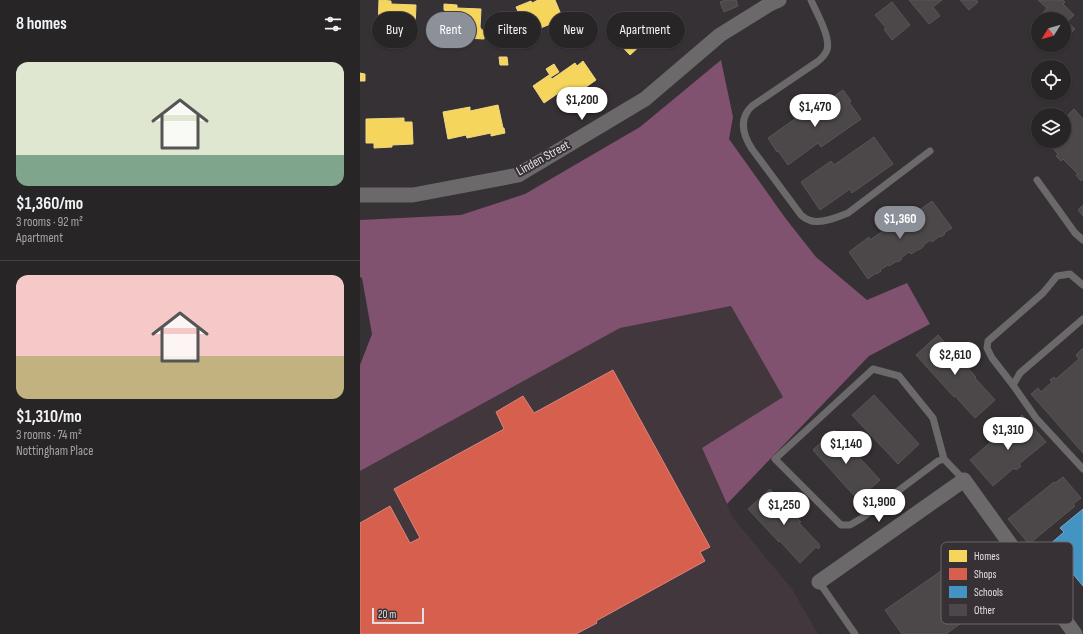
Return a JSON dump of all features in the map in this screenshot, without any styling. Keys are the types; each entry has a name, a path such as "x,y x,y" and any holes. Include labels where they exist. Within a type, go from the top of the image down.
{"street":[{"name":"Linden Street","path":"360,195 413,195 518,175 645,99 720,35 779,0"},
{"path":"818,582 964,480 1009,542"},
{"path":"1068,624 1075,634"}],"lane":[{"path":"810,0 828,42 827,49 823,57 747,110 743,130 749,144 801,215 807,220 817,222 839,217 848,213 930,151"},
{"path":"1037,180 1076,233 1083,240"},
{"path":"1083,284 1070,274 1057,276 1043,293 988,342 987,348 992,358 1036,418 1083,469"},
{"path":"1013,385 1020,373 1083,319"},
{"path":"944,459 938,461 862,518 850,525 841,526 775,459 873,369 899,376 933,418 944,459 964,480"},
{"path":"818,582 855,634"}],"shaded area":[{"path":"721,60 733,117 729,139 786,219 816,257 867,300 907,283 930,324 869,356 727,504 702,448 783,397 731,306 620,328 360,471 360,365 372,334 362,278 360,277 360,220 461,215 525,194 640,127"},
{"path":"731,306 783,397 702,449 733,518 792,589 818,634 360,634 360,471 620,328"}],"building: Homes":[{"path":"379,0 391,1 391,4 416,5 416,12 379,12"},
{"path":"538,0 555,0 560,12 549,12 549,25 541,28 541,12 518,12 516,7 531,1 532,3"},
{"path":"444,4 457,5 457,8 481,9 480,28 481,30 484,30 484,39 476,39 476,12 445,12"},
{"path":"623,48 638,48 630,55"},
{"path":"499,57 507,57 508,65 500,65"},
{"path":"583,61 596,80 576,94 577,96 566,104 560,92 544,103 533,86 549,75 552,79 575,63 577,66"},
{"path":"554,64 559,72 551,77 546,69"},
{"path":"360,73 365,74 365,81 360,81"},
{"path":"498,105 505,133 491,136 491,133 467,138 466,135 448,139 443,112 470,107 470,111"},
{"path":"404,118 404,122 412,122 413,144 374,148 374,143 366,143 366,119"}],"building: Shops":[{"path":"613,370 710,547 700,552 705,561 596,621 597,623 576,634 360,634 360,523 390,506 410,543 420,538 394,489 504,429 496,412 523,396 534,413"}],"building: Schools":[{"path":"1083,509 1083,586 1073,574 1073,542 1052,542 1064,532 1060,528"}],"building: Other":[{"path":"726,0 736,0 738,6 724,12 720,2"},
{"path":"909,0 942,0 933,7 940,16 929,24"},
{"path":"960,0 976,0 978,2 969,10"},
{"path":"1038,0 1063,0 1065,2 1063,4 1071,12 1044,12 1047,8"},
{"path":"892,2 910,25 892,40 884,29 886,28 875,15"},
{"path":"1071,26 1075,29 1071,33"},
{"path":"843,90 851,101 849,102 861,119 821,147 818,143 788,165 768,138 799,116 802,120"},
{"path":"1074,109 1083,119 1083,179 1081,181 1076,175 1078,174 1063,159 1061,161 1056,156 1058,154 1052,148 1071,148 1071,112"},
{"path":"874,137 893,164 852,193 850,189 820,210 801,182 831,161 834,165"},
{"path":"932,201 952,228 941,237 940,236 932,242 931,240 923,245 924,246 919,250 911,254 909,252 898,262 897,261 889,266 888,265 868,279 849,252 869,237 870,240 912,212 914,214"},
{"path":"1083,205 1083,216 1078,210"},
{"path":"938,335 995,400 975,418 916,355"},
{"path":"1083,348 1083,453 1031,394 1038,388 1041,392 1052,382 1050,380 1054,377 1056,379 1079,359 1076,355"},
{"path":"874,395 919,444 898,464 852,415"},
{"path":"1022,415 1046,442 1019,464 1021,466 1016,470 1014,468 993,486 970,460"},
{"path":"834,430 880,480 858,500 813,450"},
{"path":"1063,477 1081,498 1073,504 1075,506 1031,542 1027,542 1008,519 1054,482 1055,483"},
{"path":"770,489 819,544 820,547 818,549 816,547 800,563 748,509"},
{"path":"941,571 941,624 960,624 946,634 902,634 885,610"}]}
